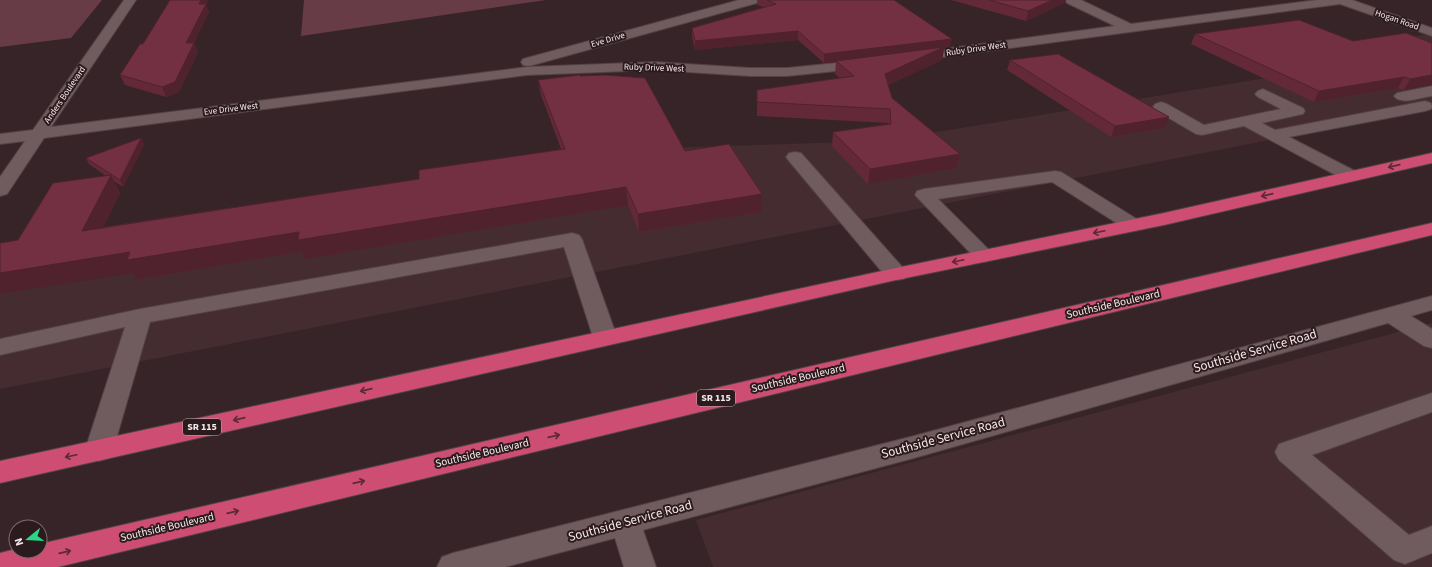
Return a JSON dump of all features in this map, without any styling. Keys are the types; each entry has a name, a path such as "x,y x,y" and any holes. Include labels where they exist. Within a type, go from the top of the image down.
{"highway":[{"name":"SR 115","path":"0,472 605,337 896,274 1133,226 1432,158"},
{"name":"Southside Boulevard","path":"0,567 1432,229"}],"street":[{"name":"Anders Boulevard","path":"0,190 130,0"},
{"name":"Eve Drive","path":"462,79 753,0"},
{"path":"1071,0 1129,28"},
{"name":"Hogan Road","path":"1340,0 1432,32"},
{"name":"Ruby Drive West","path":"898,60 1344,0"},
{"name":"Ruby Drive West","path":"462,79 527,71 599,67 654,66 750,72 787,72 848,67 882,62"},
{"name":"Eve Drive West","path":"0,140 462,79"},
{"path":"1429,107 1402,96 1432,91"},
{"path":"1161,107 1202,130 1297,111 1263,94"},
{"path":"1273,135 1429,107"},
{"path":"1246,121 1351,176"},
{"path":"795,157 896,274"},
{"path":"984,256 924,194 1055,176 1133,226"},
{"path":"0,347 140,316 572,239 605,337"},
{"name":"Southside Service Road","path":"453,567 512,559 625,522 914,447 1432,303"},
{"path":"1391,314 1432,340"},
{"path":"99,450 140,316"},
{"path":"1432,402 1289,452 1405,550 1432,539"},
{"path":"625,522 640,567"}],"shaded area":[{"path":"0,0 102,0 71,38 0,47"},
{"path":"304,0 546,0 301,36"},
{"path":"1432,34 1432,108 0,389 0,246 632,149 882,141 1346,65 1342,45"},
{"path":"1432,323 1432,567 713,567 696,520"}],"building":[{"path":"170,0 201,0 199,4 206,4 186,43 194,43 175,82 162,87 120,75 140,44 143,44"},
{"path":"767,0 894,0 952,39 824,54 798,31 695,41 692,28 776,4"},
{"path":"989,0 1052,0 1028,11"},
{"path":"1299,20 1353,41 1406,33 1432,43 1432,75 1410,79 1404,77 1319,91 1195,34"},
{"path":"944,47 885,74 892,98 960,154 870,169 833,132 891,124 890,109 757,102 757,90 854,76 836,61"},
{"path":"1058,54 1169,117 1115,126 1010,60"},
{"path":"579,75 645,78 685,151 729,144 762,194 638,214 626,187 298,240 299,232 127,260 130,252 0,273 0,243 18,240 53,183 111,175 82,231 419,179 419,170 565,149 538,80"},
{"path":"141,138 120,180 86,158"}]}
